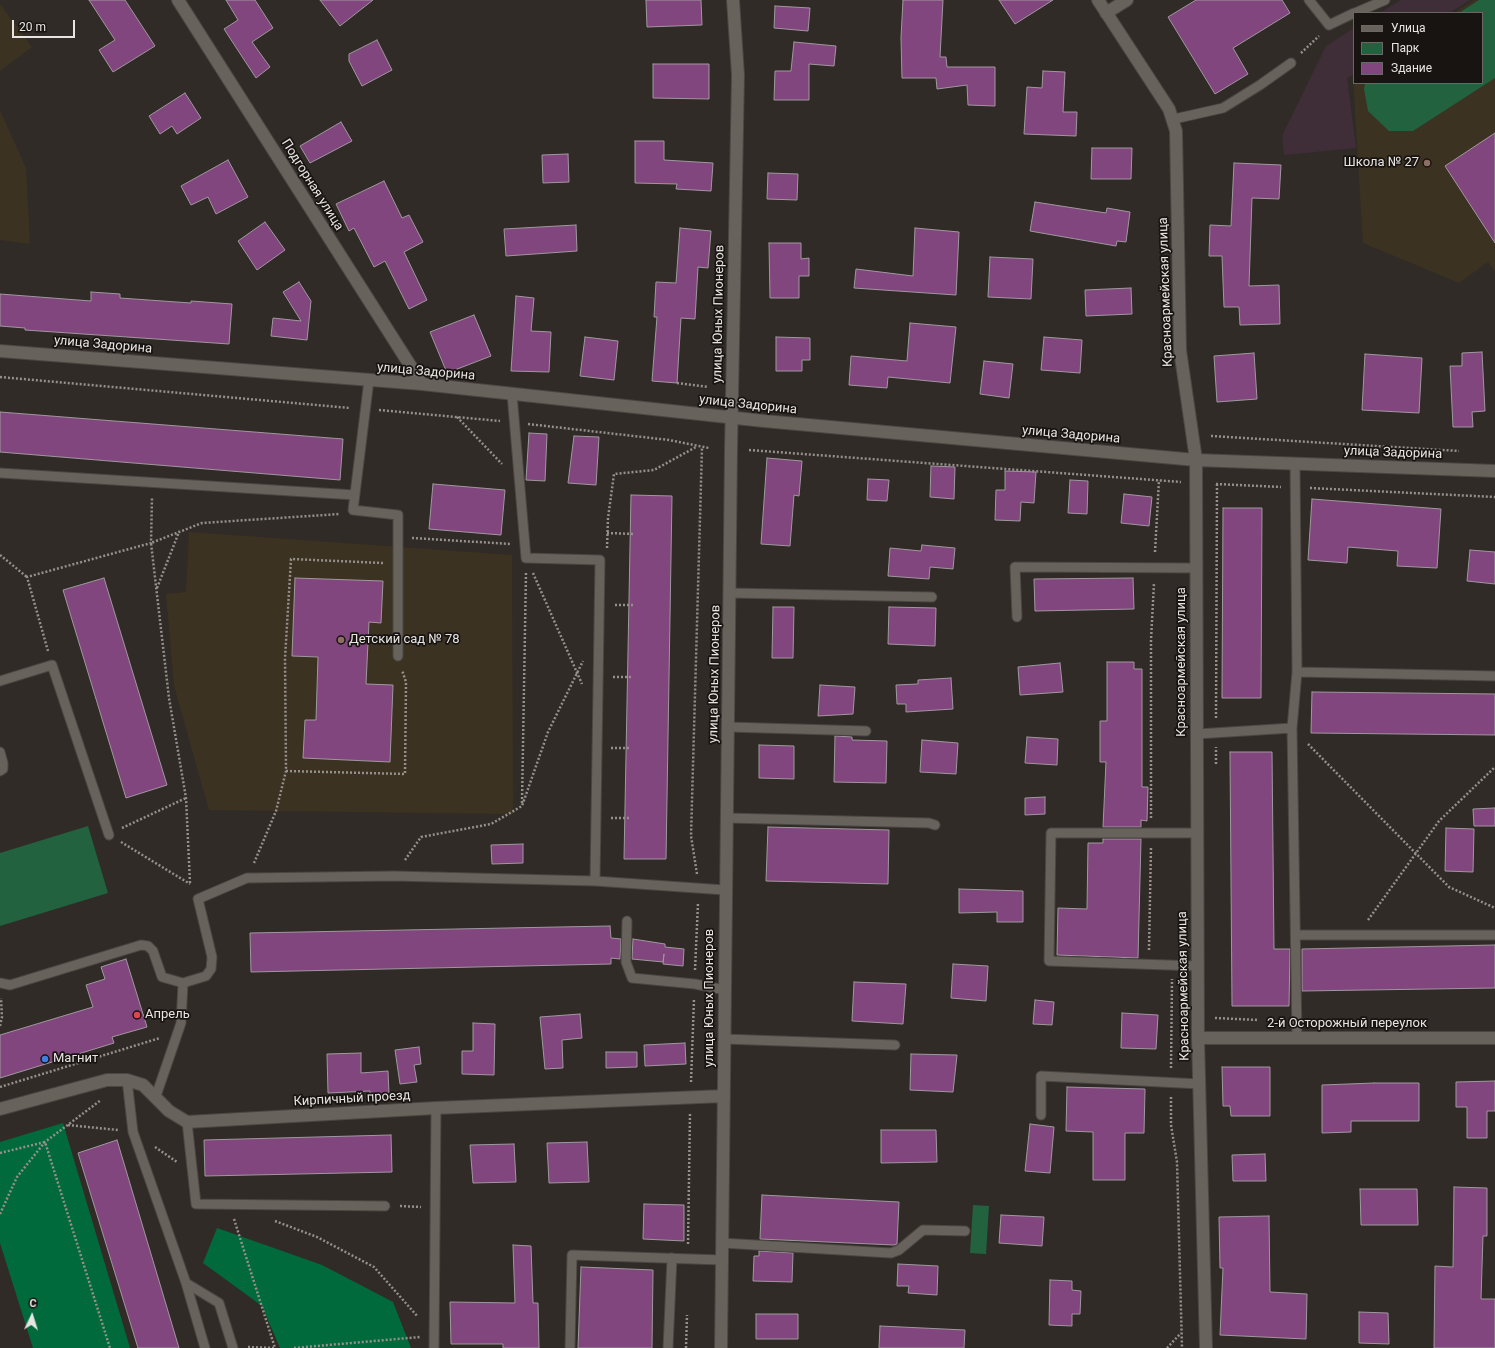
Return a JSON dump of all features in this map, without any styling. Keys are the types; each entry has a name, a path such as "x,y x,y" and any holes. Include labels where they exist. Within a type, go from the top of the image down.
{"street":[{"name":"Подгорная улица","path":"178,0 422,384"},
{"name":"улица Юных Пионеров","path":"721,1348 731,418 738,75 733,0"},
{"name":"Красноармейская улица","path":"1098,0 1169,109 1174,120 1176,131 1180,350 1196,460 1198,1038 1206,1348"},
{"path":"1106,13 1127,0"},
{"name":"улица Задорина","path":"0,350 422,384 731,418 1196,460 1495,471"},
{"name":"2-й Осторожный переулок","path":"1198,1038 1495,1038"},
{"path":"0,1109 107,1080 127,1080 143,1085 156,1096 169,1111 188,1122"},
{"name":"Кирпичный проезд","path":"188,1122 436,1108 724,1096"}],"lane":[{"path":"1309,0 1330,25 1353,14"},
{"path":"1356,12 1385,0"},
{"path":"1174,120 1223,108 1260,86 1291,64"},
{"path":"369,380 353,510 398,515 398,656"},
{"path":"512,394 526,558 600,560 595,881"},
{"path":"1295,464 1297,672 1292,728 1297,1038"},
{"path":"0,473 355,495"},
{"path":"1017,616 1015,567 1196,568"},
{"path":"730,592 932,597"},
{"path":"0,681 52,665 109,835"},
{"path":"1297,672 1495,676"},
{"path":"728,727 866,730"},
{"path":"1196,734 1292,728"},
{"path":"0,752 3,763 3,769 0,771"},
{"path":"727,818 928,823 935,825"},
{"path":"1197,833 1051,833 1049,962 1198,966"},
{"path":"0,983 10,985 141,945 148,946 153,951 162,977 184,983 206,976 212,968 212,957 198,899 247,878 394,876 595,881 725,890"},
{"path":"627,921 626,962 632,978 695,984 725,990"},
{"path":"1296,935 1495,935"},
{"path":"156,1096 180,1023 184,983"},
{"path":"724,1039 895,1045"},
{"path":"1041,1115 1041,1076 1200,1084"},
{"path":"127,1080 133,1132 186,1283 205,1348"},
{"path":"434,1348 436,1108"},
{"path":"188,1122 196,1204 386,1206"},
{"path":"722,1243 891,1253 899,1250 923,1230 965,1231"},
{"path":"570,1348 572,1255 722,1260"},
{"path":"668,1348 672,1258"},
{"path":"186,1283 219,1303 233,1348"}],"path":[{"path":"1291,64 1330,25"},
{"path":"676,383 708,387"},
{"path":"456,417 520,482"},
{"path":"1211,436 1464,451"},
{"path":"608,518 614,474 654,470 696,446 710,448"},
{"path":"688,1258 690,1097 698,888 691,836 702,447"},
{"path":"749,450 1196,483 1495,497"},
{"path":"1149,965 1151,640 1159,480"},
{"path":"152,483 151,543 156,589 169,698 186,798 190,883 198,899"},
{"path":"1216,772 1217,484"},
{"path":"27,578 151,543 202,523 335,516 353,510"},
{"path":"156,589 179,532"},
{"path":"607,533 635,534"},
{"path":"398,537 525,545"},
{"path":"0,555 27,578 52,665"},
{"path":"526,558 583,686"},
{"path":"522,806 526,558"},
{"path":"247,878 276,811 286,771 285,658 291,559 398,564"},
{"path":"613,605 634,605"},
{"path":"286,771 405,774 406,682 398,656"},
{"path":"394,876 421,837 491,824 522,806 548,732 584,658"},
{"path":"612,677 632,677"},
{"path":"1292,728 1417,852 1450,887 1495,908"},
{"path":"604,748 630,748"},
{"path":"1357,935 1439,821 1495,767"},
{"path":"109,835 186,798"},
{"path":"609,818 630,818"},
{"path":"109,835 190,883"},
{"path":"1172,965 1171,1125 1176,1162 1182,1348"},
{"path":"0,983 2,1017 0,1026"},
{"path":"1214,1010 1214,1038"},
{"path":"0,1087 177,1033"},
{"path":"0,1214 17,1177 45,1142 103,1098"},
{"path":"68,1126 133,1132 194,1174"},
{"path":"0,1153 45,1142"},
{"path":"45,1142 110,1348"},
{"path":"229,1204 275,1348"},
{"path":"386,1206 434,1208"},
{"path":"273,1220 317,1237 374,1266 435,1336"},
{"path":"1167,1348 1181,1333"},
{"path":"294,1348 435,1336"}],"shaded area":[{"path":"1401,0 1470,0 1451,12 1382,12"},
{"name":"Школа № 27","path":"1474,0 1495,0 1495,272 1488,262 1459,283 1363,243 1353,84 1483,84 1483,12 1456,12"},
{"path":"0,4 32,47 0,71"},
{"path":"1353,29 1353,75 1347,78 1356,148 1284,155 1282,136 1326,46"},
{"path":"0,110 26,168 30,244 0,240"},
{"name":"Детский сад № 78","path":"189,532 512,555 513,814 209,810 174,686 166,594 186,592"}],"green space":[{"path":"1479,0 1495,0 1495,78 1413,131 1389,131 1368,111 1364,89 1365,84 1483,84 1483,12 1461,12"},
{"path":"88,826 108,893 0,926 0,853"},
{"path":"63,1123 130,1348 33,1348 0,1243 0,1142"},
{"path":"973,1205 989,1206 986,1254 970,1253"},
{"path":"217,1228 322,1265 393,1302 411,1348 280,1348 262,1306 203,1263"}],"building":[{"path":"89,0 125,0 155,46 113,72 99,50 115,40"},
{"path":"226,0 255,0 273,28 252,42 270,67 256,78 224,29 238,20"},
{"path":"320,0 373,0 340,26"},
{"path":"646,0 701,0 702,25 647,27"},
{"path":"903,0 943,0 940,57 946,57 947,67 995,67 995,106 968,105 967,85 937,89 936,78 902,78 901,38"},
{"path":"999,0 1053,0 1015,24"},
{"path":"1196,0 1282,0 1290,13 1233,48 1248,74 1215,94 1168,17"},
{"path":"775,6 810,8 808,31 774,28"},
{"path":"377,40 392,70 362,86 349,61 349,54"},
{"path":"794,42 836,46 834,66 809,64 809,100 774,100 775,71 791,71"},
{"path":"653,64 709,64 709,99 653,98"},
{"path":"1043,71 1065,72 1063,112 1077,112 1076,136 1024,134 1027,87 1042,88"},
{"path":"185,93 201,118 177,134 172,126 160,134 149,116"},
{"path":"341,122 352,141 310,163 300,146"},
{"path":"1495,133 1495,243 1445,166"},
{"path":"635,141 664,141 664,160 713,163 711,191 676,189 677,184 635,183"},
{"path":"1092,148 1132,148 1131,179 1091,179"},
{"path":"568,154 569,182 543,183 542,155"},
{"path":"228,160 248,197 216,214 208,197 191,205 181,186"},
{"path":"1234,163 1281,165 1279,199 1252,198 1249,286 1279,285 1280,324 1240,325 1239,307 1224,307 1222,256 1209,256 1210,225 1231,226"},
{"path":"768,173 798,174 797,200 767,199"},
{"path":"384,181 402,218 409,215 423,242 404,252 427,300 409,309 385,261 374,267 354,228 349,231 336,204"},
{"path":"1035,202 1106,213 1107,208 1130,212 1126,242 1117,241 1116,246 1030,231"},
{"path":"265,222 285,250 257,270 238,241"},
{"path":"576,225 577,251 506,256 504,229"},
{"path":"680,228 711,231 708,268 698,267 695,319 681,318 677,383 652,381 657,317 654,317 656,282 676,283"},
{"path":"915,228 959,232 956,295 854,288 856,269 913,276"},
{"path":"769,243 801,243 801,259 809,258 809,276 799,276 799,298 770,298"},
{"path":"990,257 1033,259 1031,299 988,297"},
{"path":"299,282 311,301 307,340 271,336 273,318 301,321 283,292"},
{"path":"1131,288 1132,314 1086,316 1085,290"},
{"path":"91,292 120,294 120,298 232,304 229,344 25,330 25,328 0,326 0,294 91,301"},
{"path":"516,296 534,298 531,331 551,332 549,372 511,371"},
{"path":"474,315 491,356 447,373 430,332"},
{"path":"910,323 956,327 950,383 888,377 887,388 849,385 851,356 907,361"},
{"path":"585,337 618,341 614,380 580,376"},
{"path":"776,337 810,338 810,360 802,360 802,371 776,371"},
{"path":"1044,337 1082,340 1080,373 1041,370"},
{"path":"1482,352 1485,411 1472,412 1473,427 1453,427 1450,366 1462,366 1462,353"},
{"path":"1254,353 1257,399 1217,402 1214,356"},
{"path":"1365,354 1422,358 1419,413 1362,410"},
{"path":"984,361 1013,364 1009,398 980,394"},
{"path":"0,412 343,439 340,480 0,452"},
{"path":"529,433 547,434 545,481 526,480"},
{"path":"574,436 599,437 596,485 568,483"},
{"path":"767,458 802,461 799,496 794,495 790,546 761,544"},
{"path":"931,466 955,467 954,499 930,497"},
{"path":"1005,471 1036,472 1034,503 1021,502 1020,521 995,520 996,490 1005,490"},
{"path":"868,479 889,480 887,501 867,500"},
{"path":"1070,480 1088,481 1087,514 1068,513"},
{"path":"433,484 505,490 501,535 429,529"},
{"path":"1124,494 1152,497 1149,526 1121,523"},
{"path":"631,495 672,496 666,859 624,859"},
{"path":"1312,499 1441,509 1437,568 1397,566 1398,551 1348,547 1347,563 1308,560"},
{"path":"1223,508 1262,508 1261,698 1222,698"},
{"path":"922,545 955,548 953,569 930,567 929,579 888,576 890,548 921,551"},
{"path":"1470,550 1495,552 1495,584 1467,581"},
{"path":"104,578 167,785 126,798 63,590"},
{"path":"295,578 383,581 381,623 369,622 366,684 393,685 390,762 303,758 305,720 316,720 318,657 292,656"},
{"path":"1133,578 1134,609 1035,611 1034,579"},
{"path":"773,607 794,607 793,658 772,658"},
{"path":"889,607 936,608 935,646 888,644"},
{"path":"1107,662 1134,662 1134,669 1142,669 1142,787 1148,787 1147,821 1141,820 1141,827 1103,827 1106,762 1100,762 1100,721 1107,721"},
{"path":"1060,663 1063,692 1020,695 1018,667"},
{"path":"951,678 953,709 906,712 906,704 897,704 896,685 918,684 918,680"},
{"path":"820,685 855,687 853,714 818,716"},
{"path":"1312,692 1495,694 1495,735 1311,733"},
{"path":"835,736 852,737 852,740 887,741 886,783 834,782"},
{"path":"1027,737 1058,739 1057,765 1025,763"},
{"path":"922,740 958,743 956,774 920,772"},
{"path":"759,745 794,746 794,779 759,778"},
{"path":"1230,752 1272,752 1274,949 1290,949 1289,1006 1232,1006"},
{"path":"1045,797 1045,814 1025,815 1025,798"},
{"path":"1495,808 1495,826 1474,826 1473,809"},
{"path":"768,827 889,830 888,884 766,881"},
{"path":"1446,828 1474,829 1473,872 1445,871"},
{"path":"1103,839 1141,839 1138,958 1057,955 1058,908 1087,909 1088,843 1103,843"},
{"path":"523,844 523,863 492,864 491,845"},
{"path":"959,889 1023,891 1023,922 997,922 997,912 959,913"},
{"path":"610,926 611,938 621,939 620,959 611,958 611,964 251,972 250,933"},
{"path":"633,939 665,944 665,947 684,949 683,966 663,964 664,954 663,962 632,959"},
{"path":"1495,945 1495,988 1302,991 1302,949"},
{"path":"126,959 147,1027 112,1037 114,1043 0,1078 0,1035 93,1007 86,985 105,979 101,967"},
{"path":"953,964 988,966 986,1001 951,998"},
{"path":"854,982 906,984 903,1024 852,1021"},
{"path":"1035,1000 1054,1002 1052,1025 1033,1024"},
{"path":"1122,1013 1158,1015 1156,1049 1121,1048"},
{"path":"580,1014 582,1038 562,1040 563,1068 545,1069 540,1017"},
{"path":"473,1023 495,1024 494,1075 462,1074 462,1051 473,1051"},
{"path":"685,1043 686,1064 645,1066 644,1045"},
{"path":"419,1047 421,1064 414,1065 417,1082 400,1084 395,1050"},
{"path":"606,1052 637,1052 637,1067 606,1068"},
{"path":"361,1053 361,1073 388,1071 389,1094 370,1095 370,1091 328,1093 327,1054"},
{"path":"911,1054 957,1055 953,1092 910,1090"},
{"path":"1222,1067 1270,1067 1270,1116 1231,1116 1230,1106 1223,1106"},
{"path":"1495,1081 1495,1111 1487,1111 1487,1138 1467,1138 1467,1107 1456,1107 1456,1082"},
{"path":"1419,1083 1419,1121 1351,1121 1351,1132 1322,1133 1322,1085"},
{"path":"1067,1087 1145,1089 1144,1133 1125,1133 1125,1180 1093,1180 1093,1132 1066,1131"},
{"path":"1030,1124 1054,1127 1050,1173 1025,1171"},
{"path":"881,1130 936,1130 937,1162 881,1163"},
{"path":"391,1135 392,1172 205,1176 204,1140"},
{"path":"117,1140 179,1348 138,1348 78,1153"},
{"path":"587,1142 589,1182 549,1183 547,1143"},
{"path":"514,1144 516,1182 473,1183 470,1145"},
{"path":"1265,1154 1266,1181 1233,1181 1232,1155"},
{"path":"1454,1187 1487,1188 1487,1236 1483,1236 1481,1299 1495,1299 1495,1348 1434,1348 1435,1266 1453,1267"},
{"path":"1360,1189 1417,1189 1418,1225 1361,1225"},
{"path":"762,1195 899,1202 897,1244 760,1239"},
{"path":"644,1204 684,1205 684,1241 643,1239"},
{"path":"1001,1215 1044,1217 1042,1246 999,1243"},
{"path":"1269,1216 1270,1292 1307,1294 1306,1339 1220,1335 1223,1268 1220,1268 1219,1217"},
{"path":"513,1245 531,1246 533,1303 538,1303 539,1348 503,1348 503,1344 451,1344 450,1302 515,1303"},
{"path":"759,1251 793,1253 792,1282 753,1281 754,1256 759,1256"},
{"path":"898,1264 938,1266 937,1295 908,1293 909,1286 897,1286"},
{"path":"581,1267 653,1270 652,1348 578,1348"},
{"path":"1050,1280 1072,1281 1072,1290 1081,1291 1080,1314 1072,1314 1072,1326 1049,1325"},
{"path":"1359,1312 1388,1313 1389,1344 1359,1343"},
{"path":"756,1314 798,1314 798,1339 756,1339"},
{"path":"880,1326 965,1330 964,1348 879,1348"}],"place":[{"name":"Школа № 27","path":"1427,163"},
{"name":"Детский сад № 78","path":"341,640"},
{"name":"Апрель","path":"137,1015"},
{"name":"Магнит","path":"45,1059"}]}
